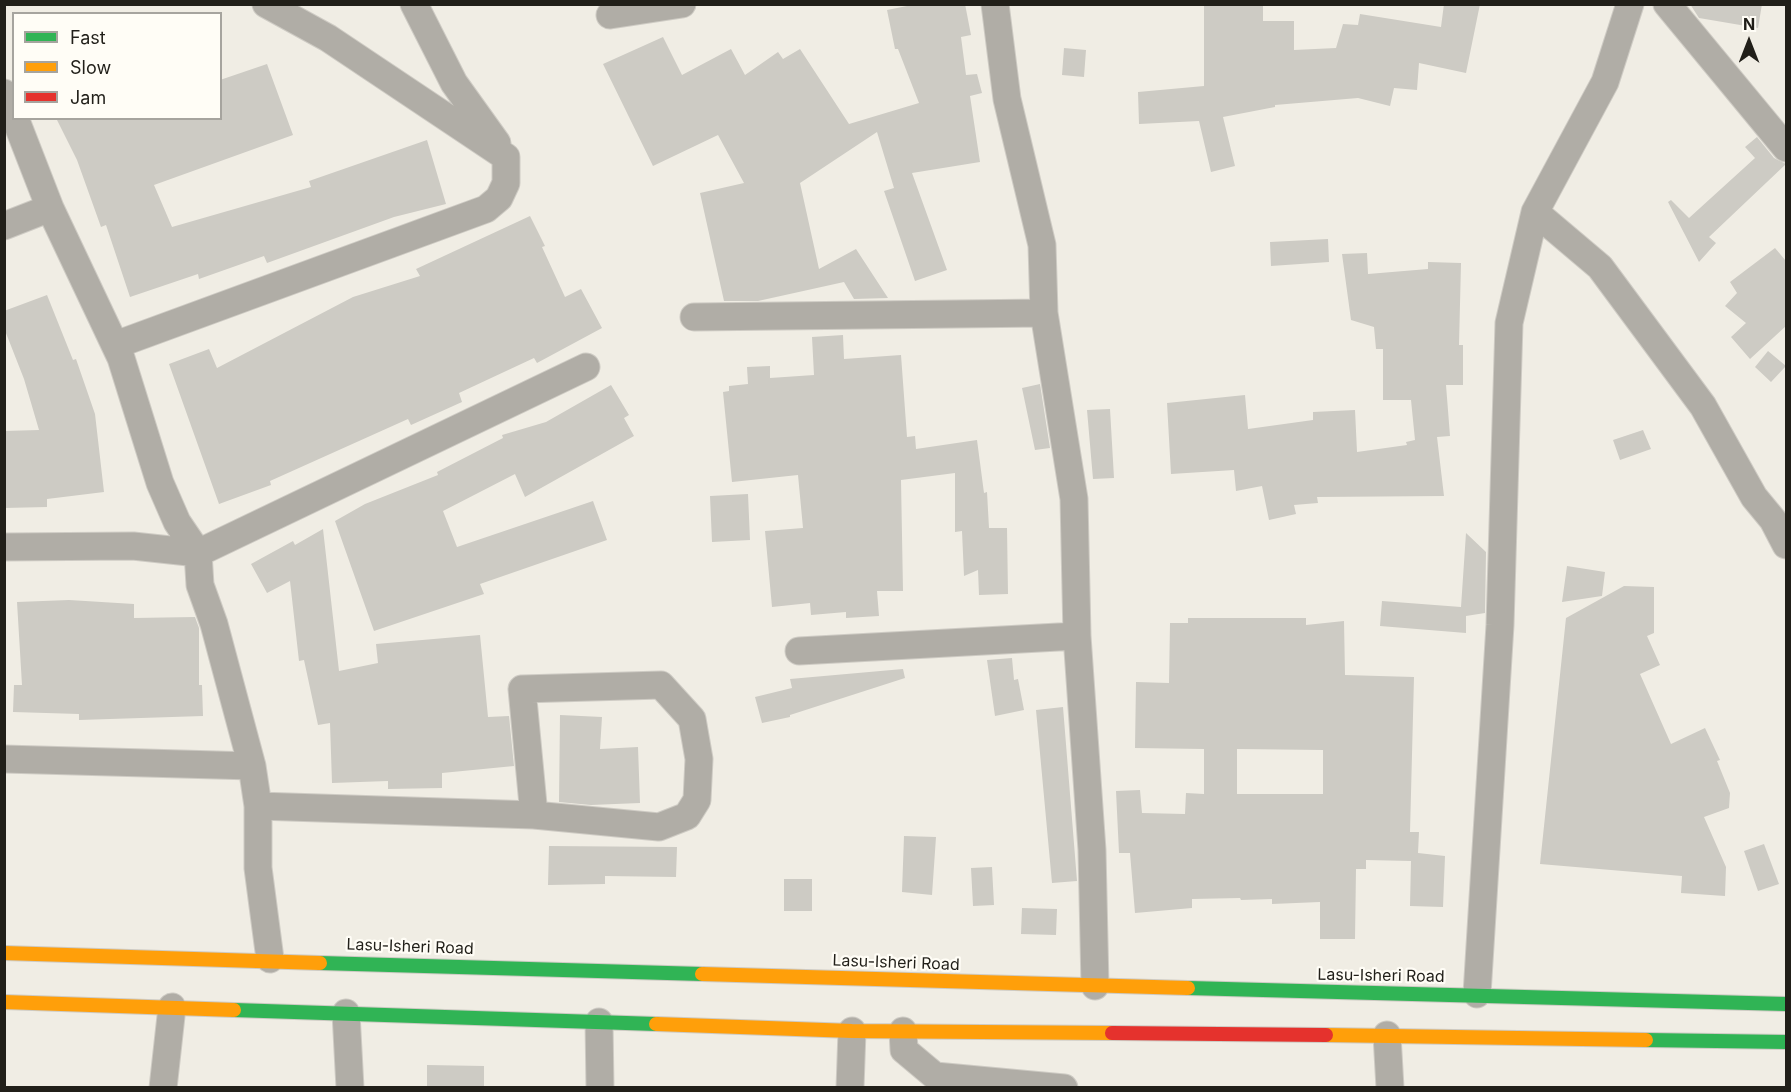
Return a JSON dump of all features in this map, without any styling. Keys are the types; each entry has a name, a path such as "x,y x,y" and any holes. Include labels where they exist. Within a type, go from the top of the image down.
{"main road":[{"name":"Lasu-Isheri Road","path":"4,952 1095,986 1477,994 1786,1004"},
{"path":"4,1002 852,1030 1387,1035 1786,1042"}],"street":[{"path":"266,4 328,38 506,157"},
{"path":"116,347 121,343 486,209 499,198 506,183 506,157 454,83 414,4"},
{"path":"610,15 681,4"},
{"path":"995,4 1007,99 1042,245 1044,313 1074,499 1077,636 1092,850 1095,986"},
{"path":"1477,994 1500,625 1509,323 1535,212 1605,82 1630,4"},
{"path":"1667,4 1786,148"},
{"path":"4,93 12,112"},
{"path":"15,120 50,208 116,347 160,483 177,522 198,553 200,585 214,624 252,766 258,806 258,868 270,959"},
{"path":"4,226 50,208"},
{"path":"1535,212 1600,267 1703,406 1754,497 1773,520 1786,545"},
{"path":"694,317 1044,313"},
{"path":"4,547 133,546 198,553 586,367"},
{"path":"799,651 1077,636"},
{"path":"258,806 534,814 659,827 687,816 697,800 699,769 692,719 661,685 522,689 534,814"},
{"path":"4,759 252,766"},
{"path":"163,1088 172,1007"},
{"path":"346,1013 350,1088"},
{"path":"598,1022 600,1088"},
{"path":"850,1088 852,1030"},
{"path":"903,1031 904,1050 935,1076 1064,1088"},
{"path":"1387,1035 1390,1088"}],"building":[{"path":"917,4 965,4 971,35 961,37 966,75 977,74 982,93 970,96 980,162 912,173 947,270 915,281 884,191 894,188 877,132 800,183 819,269 856,249 888,298 854,299 844,282 758,301 724,301 700,193 744,183 718,135 653,166 603,64 663,37 682,75 731,49 745,75 778,52 783,59 800,49 849,124 919,103 898,49 895,49 887,10"},
{"path":"1204,4 1263,5 1263,21 1294,21 1294,50 1336,48 1343,24 1358,25 1360,14 1441,27 1444,4 1480,4 1466,73 1419,63 1417,90 1394,88 1390,106 1358,98 1275,105 1275,107 1223,117 1235,166 1211,172 1199,121 1139,124 1138,92 1204,86"},
{"path":"1690,4 1762,4 1758,28 1699,18"},
{"path":"1064,48 1086,50 1084,77 1062,75"},
{"path":"267,64 293,135 154,185 172,227 311,187 309,181 427,140 446,204 394,217 267,263 264,256 199,279 198,274 130,297 106,225 101,227 77,160 57,120 222,120 222,79"},
{"path":"1757,137 1774,158 1786,164 1709,237 1716,243 1699,262 1668,202 1671,200 1689,218 1755,158 1745,147"},
{"path":"530,216 545,246 542,247 565,297 581,289 602,328 537,363 534,358 459,393 462,402 411,425 408,419 270,481 271,485 219,504 169,364 209,349 217,368 353,297 420,276 416,269"},
{"path":"1328,239 1329,262 1271,266 1270,242"},
{"path":"1775,248 1786,261 1786,326 1750,359 1731,337 1746,323 1725,306 1737,293 1730,282"},
{"path":"1367,253 1368,274 1428,269 1428,262 1461,263 1459,345 1463,345 1463,385 1446,385 1450,436 1437,437 1444,496 1317,497 1318,503 1294,505 1296,514 1269,520 1262,486 1236,491 1234,470 1171,474 1167,403 1245,395 1248,429 1313,420 1313,412 1355,410 1357,452 1407,445 1406,442 1415,440 1411,400 1383,400 1383,349 1376,349 1374,327 1351,320 1342,254"},
{"path":"47,295 73,360 76,359 95,414 104,492 47,499 47,507 4,508 4,431 39,430 24,379 4,328 4,311"},
{"path":"843,335 844,359 901,355 907,437 915,436 916,449 977,440 984,493 987,492 989,528 1007,528 1008,594 979,595 978,570 964,576 962,531 955,532 955,473 901,480 903,591 877,591 879,616 846,618 846,612 811,615 810,603 772,607 765,531 803,528 798,475 732,482 723,392 729,391 729,386 748,384 747,367 770,366 770,378 814,375 812,337"},
{"path":"1768,351 1786,366 1771,382 1755,367"},
{"path":"1040,384 1050,448 1035,450 1022,388"},
{"path":"611,385 629,415 624,418 634,436 525,497 515,474 443,511 457,547 593,501 607,540 480,584 484,594 374,631 335,521 365,504 438,475 437,472 503,438 502,435 546,422"},
{"path":"1110,409 1114,478 1093,479 1087,410"},
{"path":"1643,430 1651,449 1620,460 1613,440"},
{"path":"748,494 750,540 712,542 710,496"},
{"path":"323,529 339,671 378,663 376,644 480,635 488,717 509,716 514,766 442,773 442,788 388,789 388,781 332,783 330,723 318,725 304,660 299,661 290,581 267,593 251,564 293,541 295,545"},
{"path":"1466,533 1486,552 1485,613 1466,616 1466,633 1380,626 1382,601 1461,607"},
{"path":"1567,566 1605,572 1602,596 1562,602"},
{"path":"1624,586 1654,587 1654,633 1647,636 1660,665 1640,674 1671,744 1705,728 1720,760 1717,761 1730,793 1729,808 1704,817 1726,867 1725,896 1681,893 1682,876 1540,864 1566,618"},
{"path":"69,600 134,604 134,618 195,617 199,628 199,685 202,685 203,716 79,720 79,714 13,712 14,685 22,685 17,602"},
{"path":"1188,618 1306,618 1306,625 1344,621 1345,675 1414,677 1410,832 1419,832 1418,853 1445,856 1443,907 1410,906 1411,861 1366,860 1366,869 1356,869 1355,939 1320,939 1320,902 1272,904 1272,899 1192,899 1192,908 1135,913 1130,853 1119,853 1116,791 1140,790 1142,813 1185,814 1186,793 1204,794 1204,749 1135,748 1136,682 1169,683 1170,623 1188,623","holes":["1237,749 1323,750 1323,794 1237,794"]},
{"path":"1012,658 1014,680 1018,679 1024,710 995,716 987,660"},
{"path":"903,669 905,678 790,715 790,717 762,723 755,697 792,688 790,679"},
{"path":"1063,707 1077,881 1052,883 1036,710"},
{"path":"560,715 602,717 600,749 638,747 640,803 591,805 559,802"},
{"path":"904,836 936,837 932,895 902,892"},
{"path":"1764,844 1779,884 1758,891 1744,851"},
{"path":"549,846 677,847 676,877 605,876 605,884 548,885"},
{"path":"992,867 994,905 973,906 971,868"},
{"path":"784,879 812,879 812,911 784,911"},
{"path":"1022,908 1057,909 1056,935 1021,934"},
{"path":"427,1065 484,1066 484,1088 427,1088"}],"traffic: fast":[{"path":"320,963 702,974"},
{"path":"1188,988 1786,1004"},
{"path":"234,1010 656,1024"},
{"path":"1646,1040 1786,1042"}],"traffic: slow":[{"path":"4,953 320,963"},
{"path":"702,974 1188,988"},
{"path":"4,1002 234,1010"},
{"path":"656,1024 852,1031 1112,1033"},
{"path":"1326,1035 1646,1040"}],"traffic: jam":[{"path":"1112,1033 1326,1035"}]}
